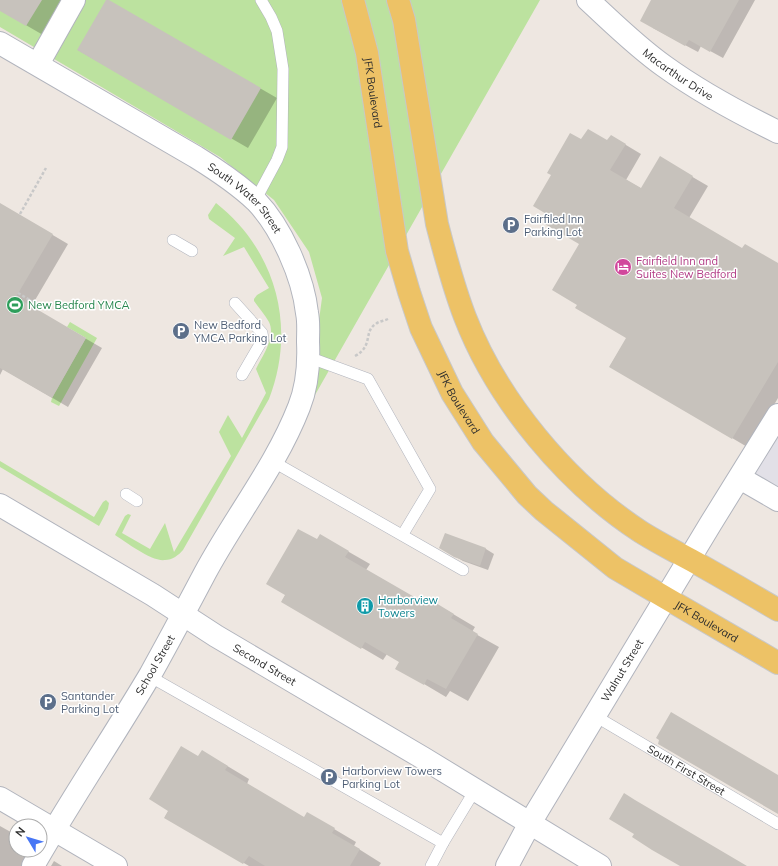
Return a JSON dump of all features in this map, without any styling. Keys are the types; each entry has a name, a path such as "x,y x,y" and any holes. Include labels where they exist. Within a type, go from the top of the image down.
{"main road":[{"path":"38,64 74,0"},
{"name":"JFK Boulevard","path":"353,0 367,53 397,251 409,292 422,328 452,393 483,442 527,495 566,530 616,568 778,663"},
{"path":"398,0 404,20 437,224 454,287 465,318 481,352 498,382 518,412 557,461 602,502 640,531 778,610"},
{"name":"Macarthur Drive","path":"588,0 637,45 664,66 722,103 778,132"},
{"name":"South Water Street","path":"0,43 196,157 229,179 255,201 280,233 292,258 301,284 308,312 308,357 306,379 300,404 291,426 272,461"},
{"path":"778,415 740,478 778,500"},
{"name":"School Street","path":"33,866 54,829 149,676 206,571 272,461"},
{"name":"Walnut Street","path":"507,866 530,824 711,523 740,478"},
{"name":"Second Street","path":"0,505 153,595 216,636 600,866"},
{"path":"0,798 116,866"}],"lane":[{"path":"255,201 277,160 282,147 283,69 277,31 261,0"},
{"path":"173,240 192,251"},
{"path":"235,303 262,333 263,339 242,375"},
{"path":"308,357 368,379 430,489 403,534"},
{"path":"272,461 403,534 463,570"},
{"path":"126,494 137,501"},
{"path":"149,676 443,843"},
{"name":"South First Street","path":"595,716 778,824"},
{"path":"431,866 475,790"}],"path":[{"path":"20,214 46,168"},
{"path":"18,293 45,309"},
{"path":"351,357 365,348 373,326 377,323 388,320"}],"shaded area":[{"path":"778,415 778,500 740,478"}],"green space":[{"path":"0,0 540,0 307,409 322,298 309,252 274,200 220,157 0,27"},
{"path":"216,203 237,222 254,243 267,267 276,292 280,318 281,345 277,372 269,399 183,550 173,558 168,560 160,560 146,555 115,535 125,516 128,514 131,515 122,533 150,549 165,523 174,552 231,456 219,432 228,415 242,438 266,393 256,369 268,346 271,328 269,322 254,299 257,295 269,288 244,247 223,256 235,238 209,219 208,215"},
{"path":"70,322 97,338 59,406 51,402 52,398 86,338 67,327"},
{"path":"0,461 94,517 103,502 106,500 109,503 108,509 99,526 0,467"}],"building":[{"path":"0,0 42,0 26,26 0,11"},
{"path":"106,0 109,0 261,88 231,140 77,50"},
{"path":"651,0 739,0 710,52 689,40 685,46 640,21"},
{"path":"588,129 607,140 611,135 626,144 610,170 641,188 660,156 693,176 674,208 742,248 745,244 778,263 778,362 732,439 609,367 626,338 575,308 577,305 552,290 579,244 543,223 548,215 533,206 551,175 547,173 570,133 581,139"},
{"name":"New Bedford YMCA","path":"0,203 53,234 16,297 86,338 52,398 0,368"},
{"name":"Harborview Towers","path":"298,529 317,539 320,534 349,551 345,557 423,602 426,597 454,614 451,618 478,634 446,689 427,679 424,685 395,669 399,662 365,642 361,649 281,602 285,595 266,584"},
{"path":"445,533 486,548 480,566 454,557 439,548"},
{"path":"671,712 778,775 778,814 658,744 659,740 656,738"},
{"path":"181,746 198,756 202,750 228,766 225,770 304,817 307,812 335,828 332,833 360,849 350,866 265,866 249,856 243,864 164,818 168,811 149,799"},
{"path":"624,793 747,866 680,866 652,850 632,837 634,834 609,819"}],"place":[{"name":"Fairfiled Inn Parking Lot","path":"511,225"},
{"name":"Fairfield Inn and Suites New Bedford","path":"623,267"},
{"name":"New Bedford YMCA","path":"15,305"},
{"name":"New Bedford YMCA Parking Lot","path":"181,331"},
{"name":"Harborview Towers","path":"365,606"},
{"name":"Santander Parking Lot","path":"48,702"},
{"name":"Harborview Towers Parking Lot","path":"329,777"}]}
